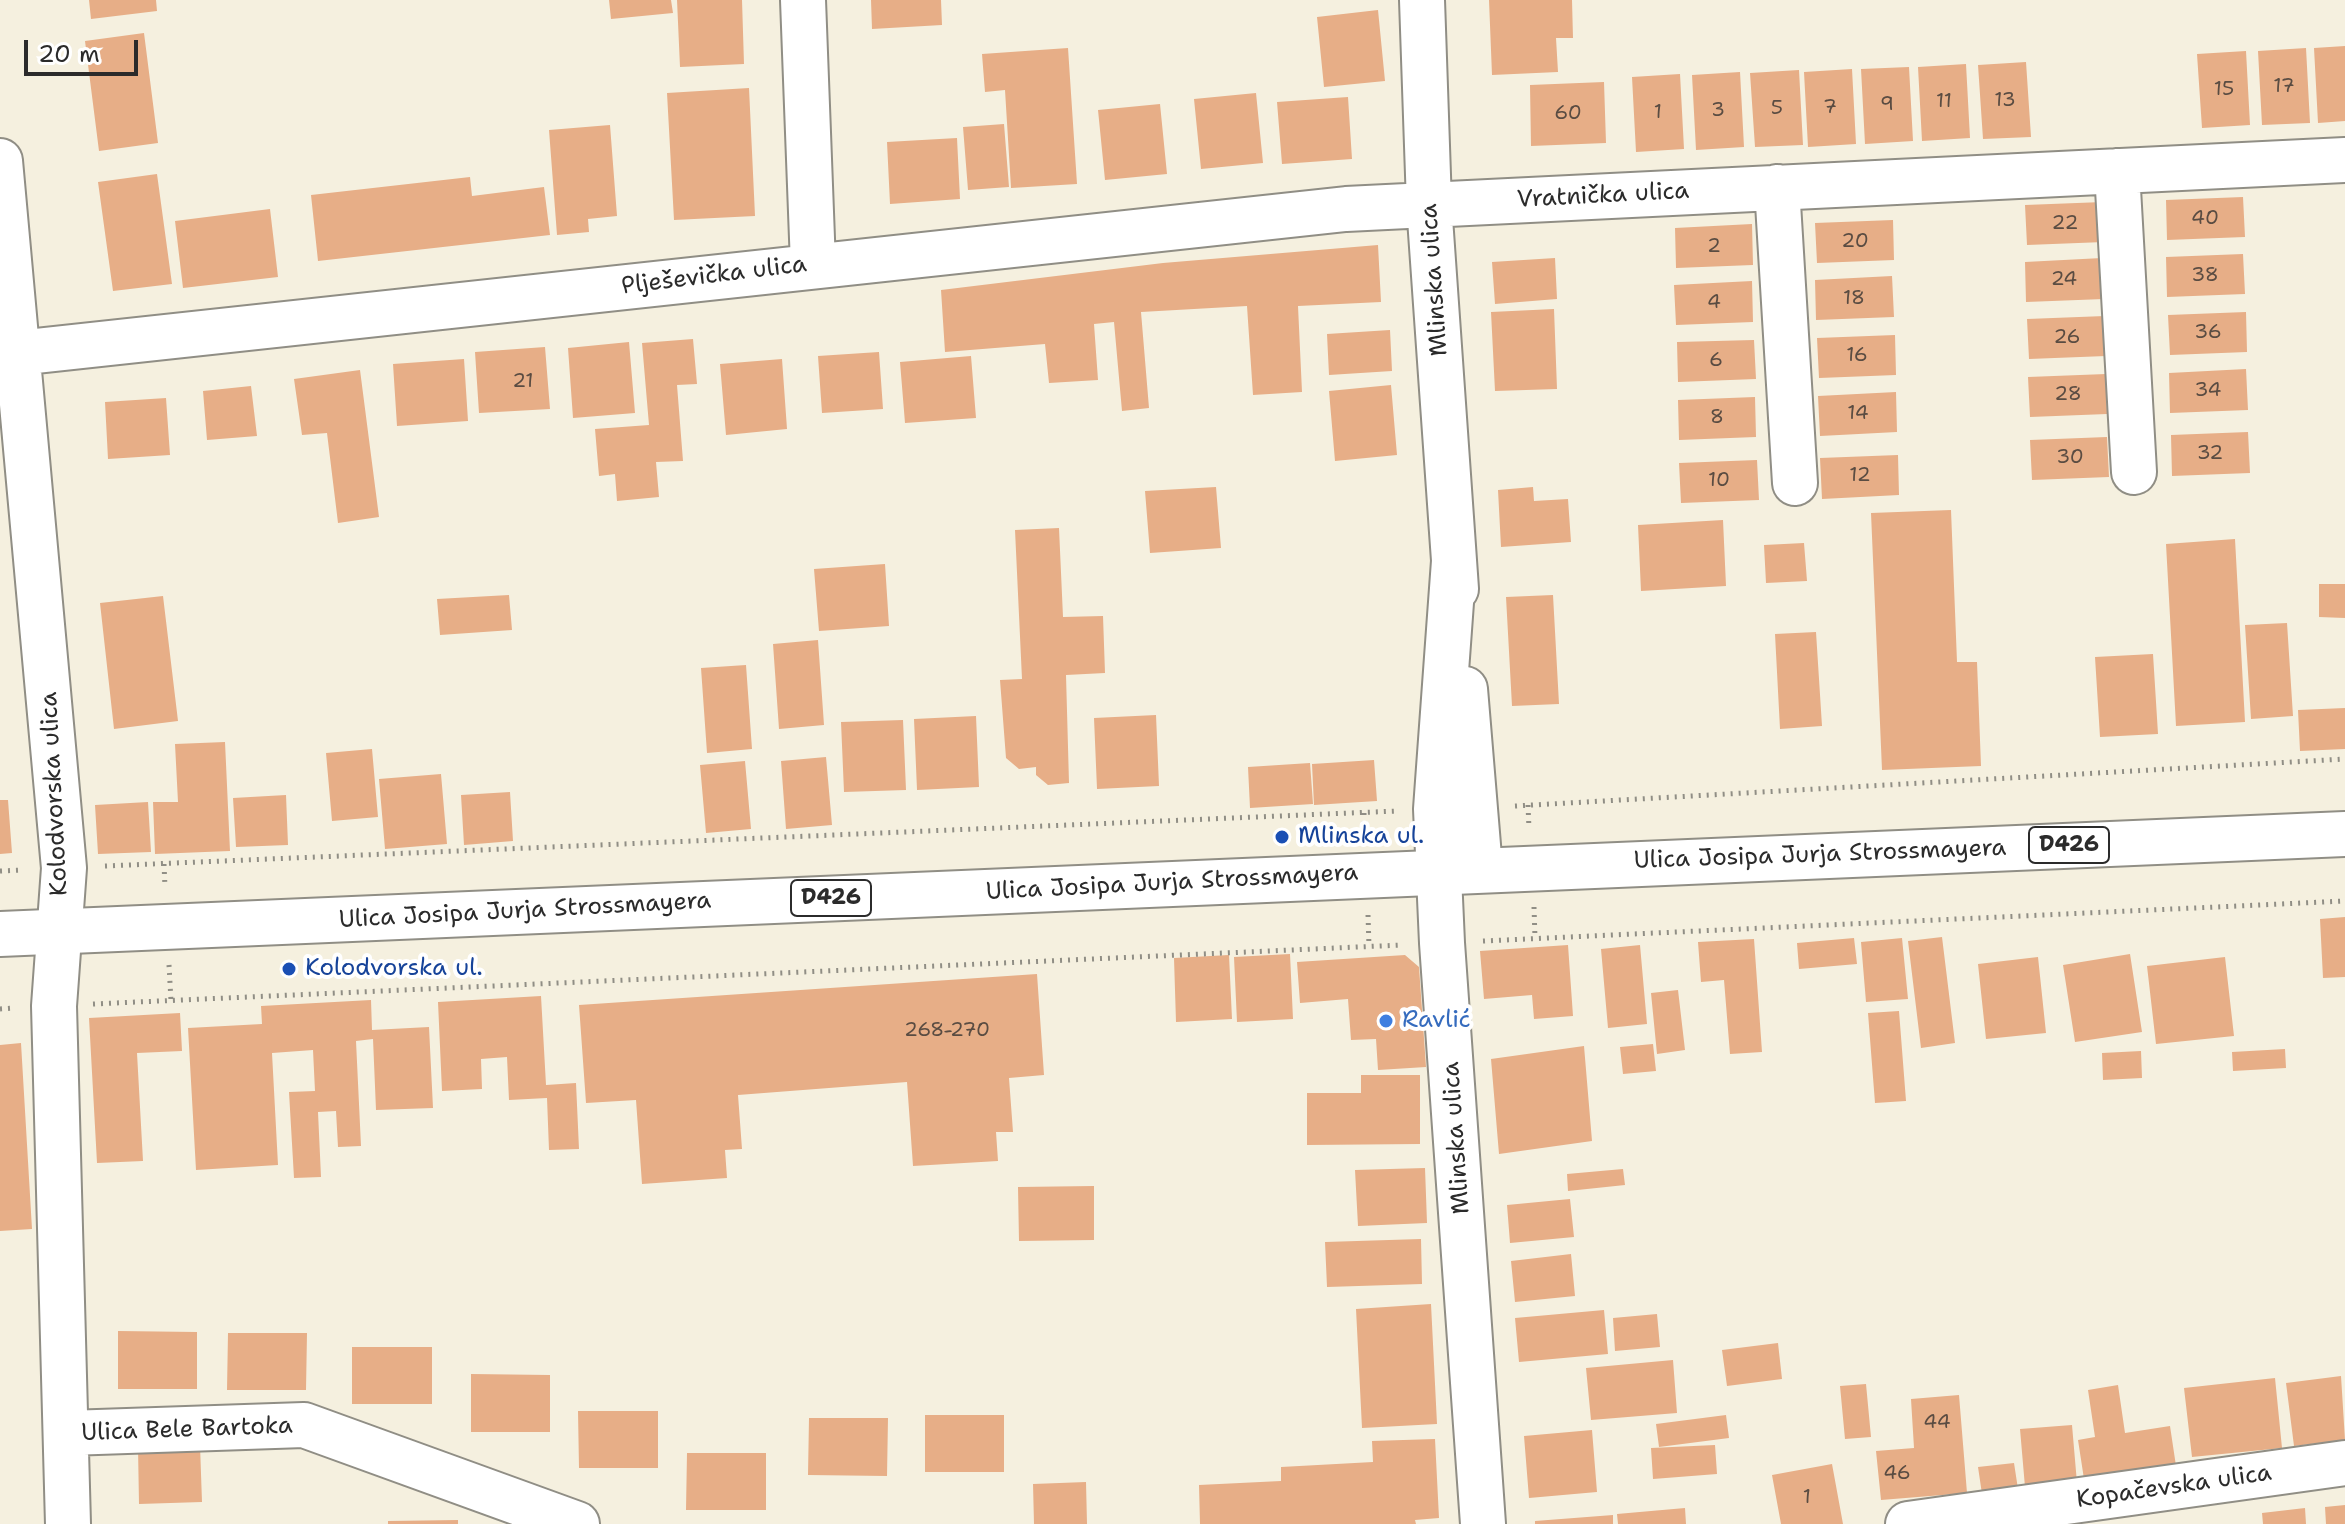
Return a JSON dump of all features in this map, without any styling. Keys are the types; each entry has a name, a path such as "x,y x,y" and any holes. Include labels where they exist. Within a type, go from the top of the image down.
{"street":[{"path":"803,0 813,265"},
{"name":"Mlinska ulica","path":"1422,0 1429,204 1454,561 1459,870 1442,943 1483,1524"},
{"name":"Vratnička ulica","path":"1429,204 2345,160"},
{"name":"Kolodvorska ulica","path":"0,161 10,354 64,868 54,1006 68,1433 68,1524"},
{"path":"2117,171 2134,472"},
{"path":"1777,187 1795,483"},
{"name":"Plješevička ulica","path":"10,354 813,265 1346,209 1429,204"},
{"name":"Ulica Josipa Jurja Strossmayera","path":"0,934 2345,834"},
{"name":"Ulica Bele Bartoka","path":"68,1433 304,1425 577,1524"},
{"name":"Kopačevska ulica","path":"1908,1524 2345,1463"}],"path":[{"path":"0,871 1456,808 2345,759"},
{"path":"0,1009 2345,901"}],"building":[{"path":"89,0 156,0 157,11 91,19"},
{"path":"609,0 671,0 673,13 611,19"},
{"path":"677,0 742,0 744,64 680,67"},
{"path":"871,0 941,0 942,25 872,29"},
{"path":"1489,0 1572,0 1573,38 1556,38 1558,72 1492,75"},
{"path":"1378,10 1385,81 1324,87 1317,17"},
{"path":"144,33 158,143 99,151 85,41"},
{"path":"2345,46 2345,121 2318,123 2314,48"},
{"path":"1068,48 1077,184 1011,188 1005,90 985,92 982,54"},
{"path":"2306,48 2310,123 2262,125 2258,51"},
{"path":"2246,51 2250,125 2202,128 2197,54"},
{"path":"2026,62 2031,137 1983,139 1978,65"},
{"path":"1966,64 1970,138 1922,141 1918,67"},
{"path":"1909,67 1913,141 1865,144 1861,69"},
{"path":"1852,69 1856,144 1808,147 1804,72"},
{"path":"1799,70 1803,145 1755,147 1750,73"},
{"path":"1740,72 1744,147 1696,150 1692,75"},
{"path":"1680,74 1684,149 1636,152 1632,77"},
{"path":"1604,82 1606,143 1531,146 1530,85"},
{"path":"749,88 755,216 674,220 667,93"},
{"path":"1256,93 1263,163 1201,169 1194,99"},
{"path":"1348,97 1352,159 1282,164 1277,102"},
{"path":"1160,104 1167,174 1105,180 1098,110"},
{"path":"1004,124 1009,187 968,190 963,127"},
{"path":"610,125 617,216 588,219 589,232 557,235 549,130"},
{"path":"957,138 960,199 890,204 887,142"},
{"path":"157,174 172,284 113,291 98,182"},
{"path":"470,177 472,196 544,187 550,235 318,261 311,195"},
{"path":"2243,197 2245,237 2167,240 2166,200"},
{"path":"2103,202 2104,242 2027,245 2025,205"},
{"path":"270,209 278,277 183,288 175,221"},
{"path":"1893,220 1894,260 1817,263 1815,223"},
{"path":"1752,224 1753,265 1676,268 1675,228"},
{"path":"1378,245 1381,302 1298,306 1302,392 1253,395 1247,306 1141,312 1149,408 1122,411 1114,322 1094,324 1098,380 1049,383 1045,344 945,352 941,290 1163,263"},
{"path":"2243,254 2245,294 2167,297 2166,257"},
{"path":"1555,258 1557,299 1495,304 1492,262"},
{"path":"2102,258 2104,299 2026,302 2025,262"},
{"path":"1892,276 1894,317 1816,320 1815,280"},
{"path":"1752,281 1753,322 1676,325 1674,285"},
{"path":"1554,309 1557,389 1495,391 1491,312"},
{"path":"2246,312 2247,352 2170,355 2168,315"},
{"path":"2105,316 2106,356 2029,359 2027,319"},
{"path":"1390,330 1392,371 1329,375 1327,334"},
{"path":"1895,335 1896,375 1819,378 1817,338"},
{"path":"693,339 697,384 677,385 683,461 656,462 659,497 617,501 615,474 599,476 595,429 649,425 642,343"},
{"path":"1754,340 1756,379 1678,382 1677,342"},
{"path":"629,342 635,413 573,418 568,348"},
{"path":"545,347 550,409 479,413 475,352"},
{"path":"879,352 883,409 822,413 818,356"},
{"path":"971,356 976,418 905,423 900,362"},
{"path":"464,359 468,421 397,426 393,364"},
{"path":"782,359 787,429 726,435 720,364"},
{"path":"2246,369 2248,410 2170,413 2169,373"},
{"path":"360,370 379,517 338,523 327,433 302,435 294,379"},
{"path":"2106,374 2107,414 2030,417 2028,377"},
{"path":"1391,385 1397,455 1335,461 1329,391"},
{"path":"251,386 257,436 207,440 203,391"},
{"path":"1896,392 1897,432 1820,436 1818,396"},
{"path":"1755,397 1756,437 1679,440 1678,400"},
{"path":"166,398 170,455 108,459 105,402"},
{"path":"2248,432 2250,473 2172,476 2171,435"},
{"path":"2107,437 2109,477 2032,480 2030,440"},
{"path":"1898,455 1899,495 1822,499 1820,458"},
{"path":"1757,460 1759,500 1681,503 1679,463"},
{"path":"1216,487 1221,548 1150,553 1145,491"},
{"path":"1533,487 1534,501 1568,499 1571,542 1501,547 1498,490"},
{"path":"1951,510 1957,662 1977,662 1981,766 1882,770 1871,513"},
{"path":"1723,520 1726,586 1641,591 1638,525"},
{"path":"1059,528 1063,617 1103,616 1105,673 1066,675 1069,783 1048,785 1036,775 1036,767 1019,769 1006,758 1000,680 1022,679 1015,530"},
{"path":"2235,539 2245,722 2176,726 2166,544"},
{"path":"1804,543 1807,581 1766,583 1764,545"},
{"path":"885,564 889,626 819,631 814,569"},
{"path":"2319,584 2345,584 2345,618 2319,617"},
{"path":"509,595 512,630 440,635 437,599"},
{"path":"1553,595 1559,704 1512,706 1506,597"},
{"path":"163,596 178,721 114,729 100,603"},
{"path":"2287,623 2293,716 2251,719 2245,625"},
{"path":"1816,632 1822,726 1780,729 1775,634"},
{"path":"818,640 824,725 779,729 773,644"},
{"path":"2153,654 2158,734 2100,737 2095,657"},
{"path":"746,665 752,749 707,753 701,668"},
{"path":"2345,708 2345,749 2300,751 2298,710"},
{"path":"1156,715 1159,786 1097,789 1094,718"},
{"path":"976,716 979,787 917,790 914,719"},
{"path":"903,720 906,790 844,792 841,722"},
{"path":"225,742 230,851 155,854 153,802 178,802 175,744"},
{"path":"372,749 378,817 332,821 326,753"},
{"path":"826,757 832,825 786,829 781,761"},
{"path":"1374,760 1377,801 1314,805 1312,764"},
{"path":"745,761 751,829 706,833 700,765"},
{"path":"1310,763 1313,804 1250,808 1248,767"},
{"path":"441,774 447,844 385,849 379,779"},
{"path":"510,792 513,841 464,845 461,795"},
{"path":"286,795 288,845 236,847 233,798"},
{"path":"0,800 8,800 12,853 0,854"},
{"path":"148,802 151,852 98,854 95,805"},
{"path":"2345,917 2345,977 2323,978 2320,919"},
{"path":"1942,937 1955,1043 1921,1048 1908,941"},
{"path":"1854,938 1857,964 1799,969 1797,943"},
{"path":"1902,938 1908,999 1866,1002 1861,942"},
{"path":"1754,939 1762,1052 1730,1054 1724,980 1701,982 1698,942"},
{"path":"1568,945 1573,1016 1534,1019 1532,995 1484,999 1480,951"},
{"path":"1640,945 1647,1024 1608,1028 1601,949"},
{"path":"1290,954 1293,1019 1237,1022 1234,957"},
{"path":"2130,954 2142,1032 2075,1042 2063,965"},
{"path":"1229,955 1232,1019 1176,1022 1174,958"},
{"name":"Ravlić","path":"1405,955 1419,967 1426,1067 1378,1070 1376,1039 1351,1040 1348,999 1300,1003 1297,962"},
{"path":"2038,957 2046,1033 1986,1039 1978,964"},
{"path":"2225,957 2234,1036 2156,1044 2147,966"},
{"path":"1037,974 1044,1075 1009,1078 1013,1132 996,1132 998,1161 913,1166 907,1082 738,1095 742,1149 725,1150 727,1178 642,1184 636,1100 586,1103 579,1005"},
{"path":"1678,990 1685,1050 1657,1054 1651,993"},
{"path":"541,996 546,1085 576,1083 579,1149 549,1150 547,1098 509,1100 507,1057 481,1059 482,1089 442,1091 438,1002"},
{"path":"371,1000 372,1030 429,1027 433,1108 376,1110 373,1039 356,1041 361,1146 338,1147 336,1111 318,1112 321,1177 294,1178 289,1092 315,1091 313,1050 272,1053 278,1165 196,1170 188,1028 262,1024 261,1006"},
{"path":"1899,1011 1906,1101 1875,1103 1868,1013"},
{"path":"180,1013 182,1051 137,1053 143,1161 97,1163 89,1018"},
{"path":"21,1043 32,1229 0,1231 0,1045"},
{"path":"1653,1044 1656,1071 1623,1074 1620,1047"},
{"path":"1584,1046 1592,1141 1499,1154 1491,1059"},
{"path":"2285,1049 2286,1068 2233,1071 2232,1052"},
{"path":"2141,1051 2142,1078 2103,1080 2102,1053"},
{"path":"1361,1075 1420,1075 1420,1144 1307,1145 1307,1093 1361,1093"},
{"path":"1425,1168 1427,1223 1358,1226 1355,1170"},
{"path":"1623,1169 1625,1185 1568,1191 1567,1174"},
{"path":"1094,1186 1094,1240 1019,1241 1018,1187"},
{"path":"1570,1199 1574,1237 1510,1243 1507,1205"},
{"path":"1421,1239 1422,1284 1327,1287 1325,1242"},
{"path":"1571,1254 1575,1296 1515,1302 1511,1261"},
{"path":"1431,1304 1437,1424 1362,1428 1356,1309"},
{"path":"1604,1310 1608,1354 1519,1362 1515,1318"},
{"path":"1657,1314 1660,1347 1615,1351 1613,1318"},
{"path":"118,1331 197,1332 197,1389 118,1389"},
{"path":"228,1333 307,1333 306,1390 227,1390"},
{"path":"1778,1343 1782,1379 1727,1386 1722,1350"},
{"path":"352,1347 432,1347 432,1404 352,1404"},
{"path":"1673,1360 1677,1413 1591,1420 1586,1368"},
{"path":"471,1374 550,1375 550,1432 471,1432"},
{"path":"2341,1376 2345,1440 2294,1446 2286,1383"},
{"path":"2275,1378 2282,1448 2192,1457 2184,1388"},
{"path":"1866,1384 1871,1437 1845,1439 1840,1386"},
{"path":"2118,1385 2125,1433 2170,1426 2176,1466 2084,1479 2078,1440 2095,1437 2088,1390"},
{"path":"1959,1395 1967,1493 1881,1500 1876,1451 1914,1448 1911,1399"},
{"path":"578,1411 658,1411 658,1468 579,1468"},
{"path":"925,1415 1004,1415 1004,1472 925,1472"},
{"path":"1726,1415 1729,1438 1659,1447 1656,1424"},
{"path":"809,1418 888,1418 887,1476 808,1475"},
{"path":"2072,1425 2077,1483 2025,1487 2020,1429"},
{"path":"1592,1430 1597,1492 1529,1498 1524,1436"},
{"path":"1435,1439 1439,1518 1415,1520 1416,1524 1200,1524 1199,1485 1281,1481 1281,1467 1373,1462 1372,1441"},
{"path":"200,1445 202,1502 139,1504 138,1447"},
{"path":"1715,1445 1717,1474 1653,1479 1651,1448"},
{"path":"687,1453 766,1453 766,1510 686,1510"},
{"path":"2014,1463 2018,1489 1982,1494 1978,1467"},
{"path":"1832,1464 1843,1524 1781,1524 1772,1475"},
{"path":"1086,1482 1087,1524 1034,1524 1033,1484"},
{"path":"2345,1505 2345,1524 2326,1524 2325,1507"},
{"path":"1685,1508 1686,1524 1618,1524 1617,1514"},
{"path":"2305,1508 2306,1524 2263,1524 2262,1513"},
{"path":"1613,1515 1613,1524 1535,1524 1535,1521"},
{"path":"458,1520 458,1524 388,1524 388,1521"}],"place":[{"name":"Mlinska ul.","path":"1282,837"},
{"name":"Kolodvorska ul.","path":"289,969"},
{"name":"Ravlić","path":"1386,1021"}]}
